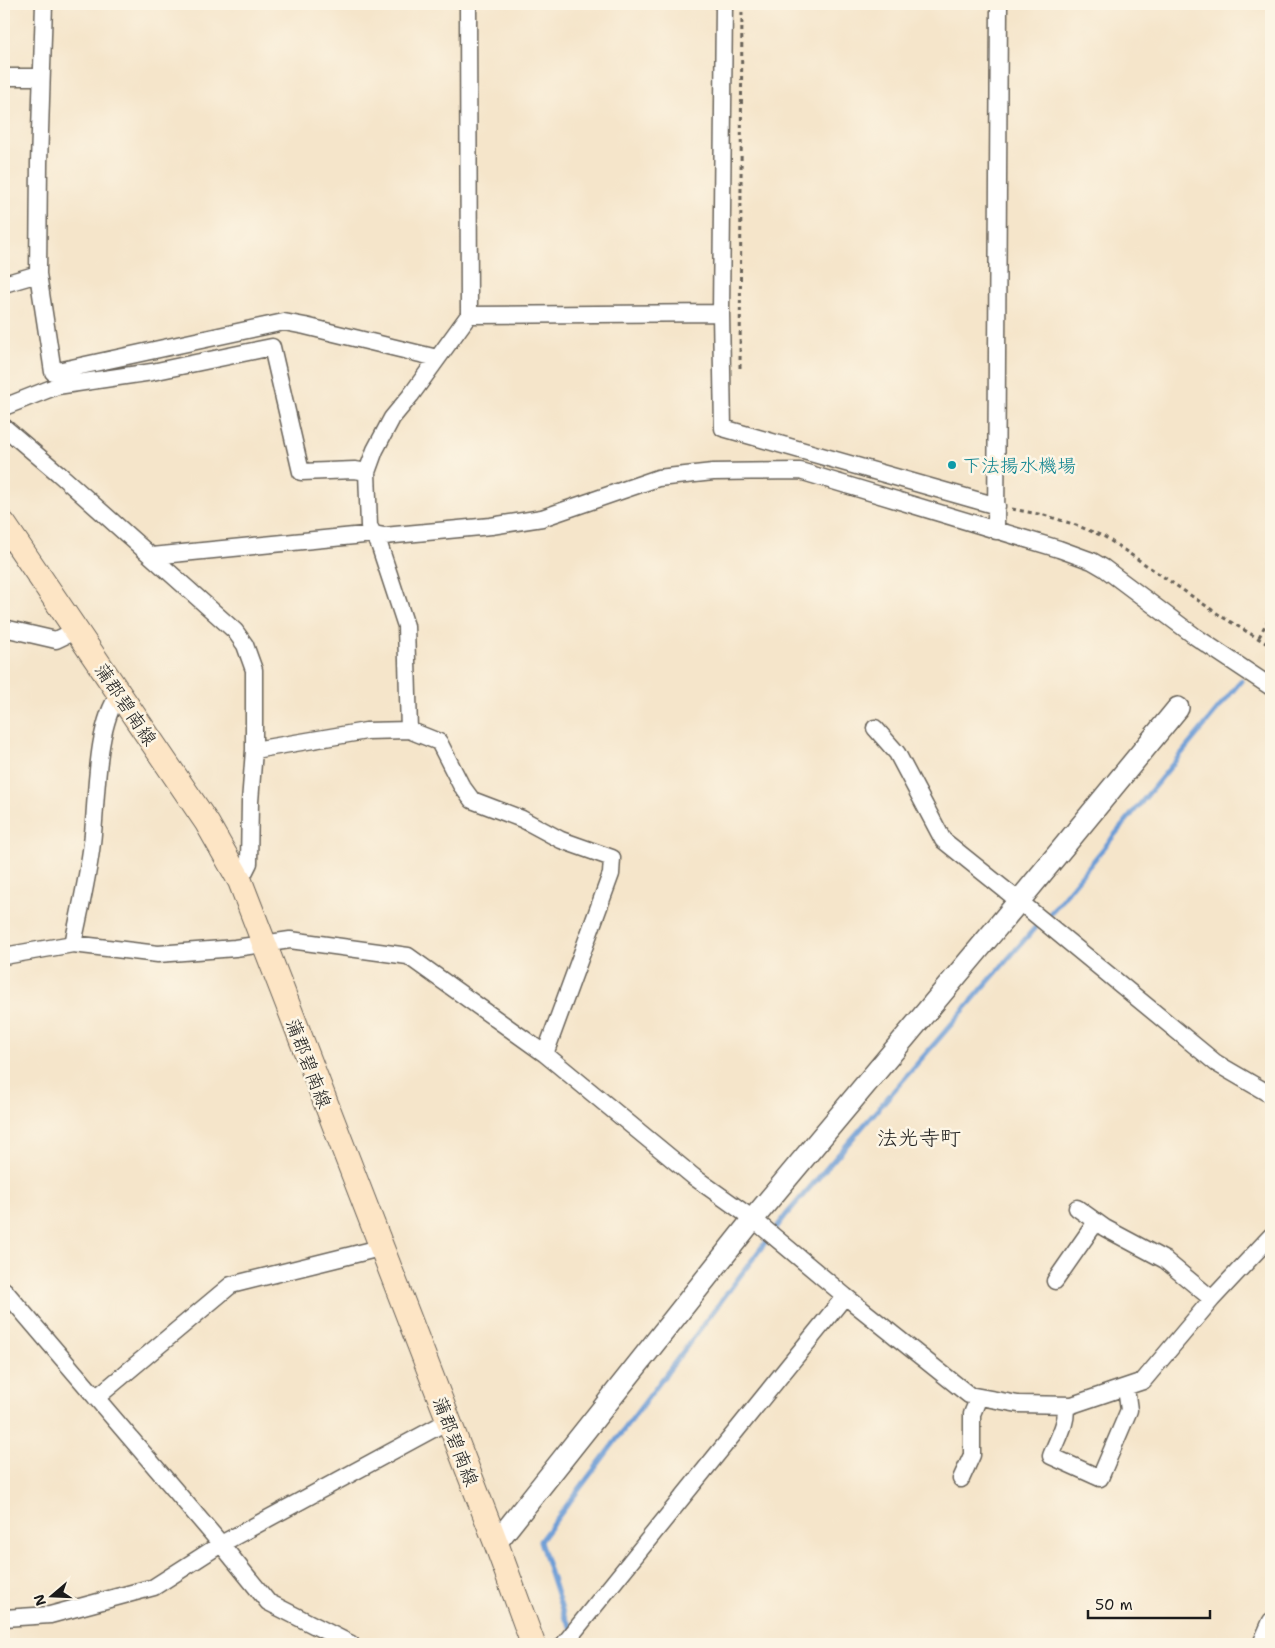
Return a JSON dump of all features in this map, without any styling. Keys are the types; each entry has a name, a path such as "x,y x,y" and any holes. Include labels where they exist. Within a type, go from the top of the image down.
{"main road":[{"name":"蒲郡碧南線","path":"4,524 207,823 240,881 380,1248 496,1543 533,1644"}],"street":[{"path":"44,4 38,274 53,372 284,322 437,358"},
{"path":"409,730 406,626 396,592 374,534 368,526 367,472 375,450 392,418 470,314 468,4"},
{"path":"724,4 721,313 723,428 997,506"},
{"path":"996,530 999,4"},
{"path":"4,77 42,77"},
{"path":"4,284 38,274"},
{"path":"470,314 721,313"},
{"path":"4,407 57,386 152,372 272,347 301,472 355,470 367,472"},
{"path":"4,427 235,631 245,645 254,670 254,750 250,802 249,863 240,881"},
{"path":"152,556 374,534 384,536 491,526 542,518 658,478 713,472 800,471 1059,549 1092,561 1196,637 1271,687"},
{"path":"4,628 56,640 77,630"},
{"path":"73,944 93,842 99,759 108,713 119,695"},
{"path":"496,1543 752,1219 1178,708"},
{"path":"875,728 897,753 943,840 1216,1063 1271,1095"},
{"path":"254,750 366,731 409,730 439,742 461,785 472,800 522,819 561,840 612,858 611,874 545,1054"},
{"path":"4,956 73,944 158,954 235,948 290,940 408,956 545,1054 694,1177 752,1219 845,1296 970,1394 979,1396 1018,1404 1072,1405 1143,1381 1212,1299 1271,1236"},
{"path":"1077,1208 1096,1222 1165,1260 1212,1299"},
{"path":"1055,1281 1096,1222"},
{"path":"96,1398 231,1285 380,1248"},
{"path":"4,1290 221,1544 268,1602 350,1644"},
{"path":"564,1644 845,1296"},
{"path":"1065,1405 1065,1420 1051,1456 1100,1478 1129,1410 1126,1388"},
{"path":"961,1479 972,1455 972,1414 979,1396"},
{"path":"4,1618 50,1615 154,1587 221,1544 448,1421"},
{"path":"1261,1644 1271,1621"}],"path":[{"path":"740,375 742,4"},
{"path":"997,506 1044,515 1105,537 1224,618 1271,646"},
{"path":"1259,638 1271,614"}],"waterway":[{"path":"577,1644 579,1640 564,1616 540,1541 786,1215 1046,915 1048,916 1241,681"}],"place":[{"name":"下法揚水機場","path":"952,465"}],"district":[{"name":"法光寺町","path":"919,1138"}]}
